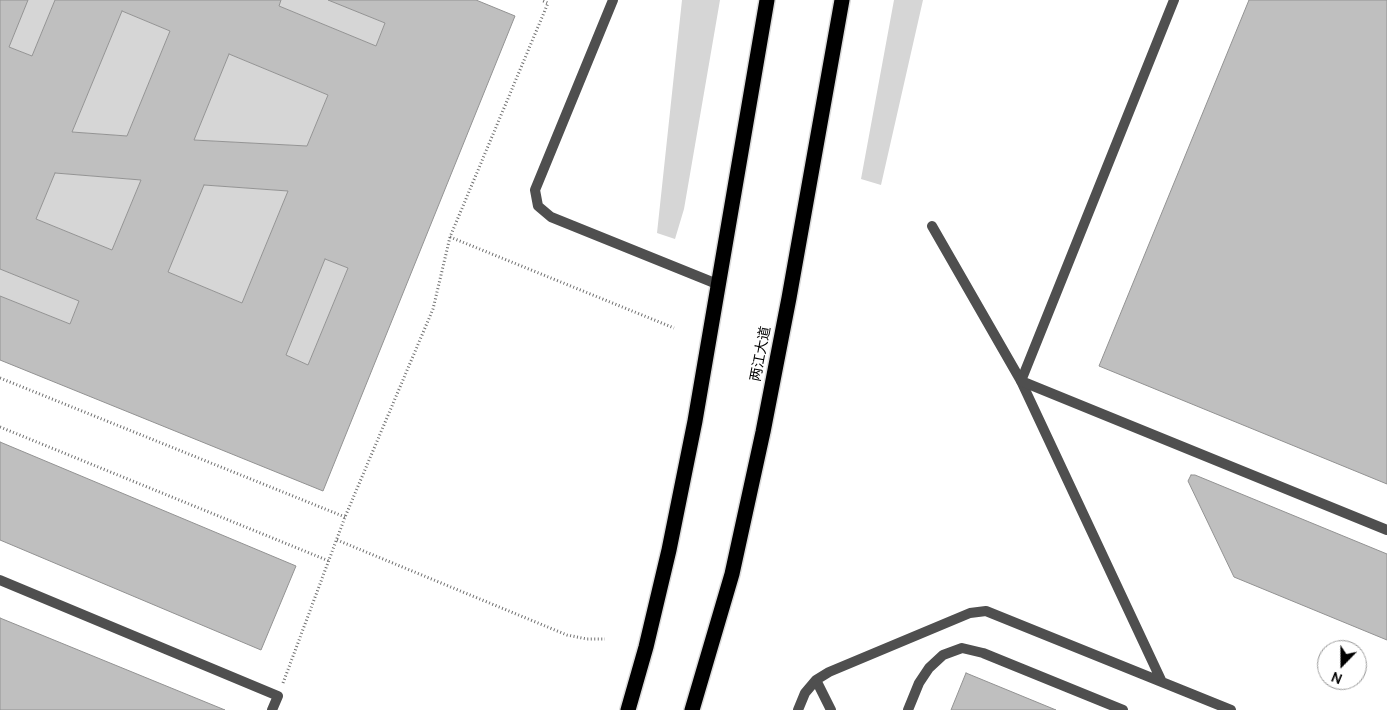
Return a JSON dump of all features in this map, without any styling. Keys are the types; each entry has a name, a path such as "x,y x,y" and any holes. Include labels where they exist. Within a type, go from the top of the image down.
{"highway":[{"path":"628,710 646,647 669,550 695,421 767,0"},
{"name":"两江大道","path":"692,710 732,574 763,432 842,0"}],"street":[{"path":"614,0 535,190 538,206 551,217 717,284"},
{"path":"1021,381 1174,0"},
{"path":"932,226 1021,381 1162,682"},
{"path":"1021,381 1387,530"},
{"path":"0,580 278,696 272,710"},
{"path":"798,710 805,693 816,680 829,672 970,613 986,611 1231,710"},
{"path":"908,710 919,683 929,668 943,655 962,648 983,653 1123,710"},
{"path":"816,680 831,710"}],"path":[{"path":"278,696 345,517 433,309 450,238 548,3 541,0"},
{"path":"450,238 674,328"},
{"path":"0,378 345,517"},
{"path":"0,427 328,561"},
{"path":"337,540 567,635 578,638 605,639"}],"shaded area":[{"path":"28,0 55,0 32,56 9,47"},
{"path":"281,0 328,0 385,23 376,46 279,6"},
{"path":"682,0 720,0 684,209 675,239 657,233"},
{"path":"894,0 923,0 881,185 861,179"},
{"path":"122,11 170,31 127,136 72,132"},
{"path":"229,54 328,95 307,146 194,140"},
{"path":"55,173 141,180 112,250 36,219"},
{"path":"204,185 288,191 242,303 168,272"},
{"path":"325,259 348,268 308,365 286,355"},
{"path":"0,269 79,301 70,324 0,296"}],"building":[{"path":"0,0 28,0 9,47 32,56 55,0 281,0 279,6 376,46 385,23 328,0 476,0 515,16 323,491 0,360 0,296 70,324 79,301 0,269","holes":["122,11 170,31 127,136 72,132","229,54 328,95 307,146 194,140","55,173 141,180 112,250 36,219","204,185 288,191 242,303 168,272","325,259 348,268 308,365 286,355"]},
{"path":"1249,0 1387,0 1387,484 1099,366"},
{"path":"0,442 296,566 261,650 0,540"},
{"path":"1191,475 1387,554 1387,640 1234,577 1188,481"},
{"path":"0,618 225,710 0,710"},
{"path":"966,673 1056,710 951,710"}]}
